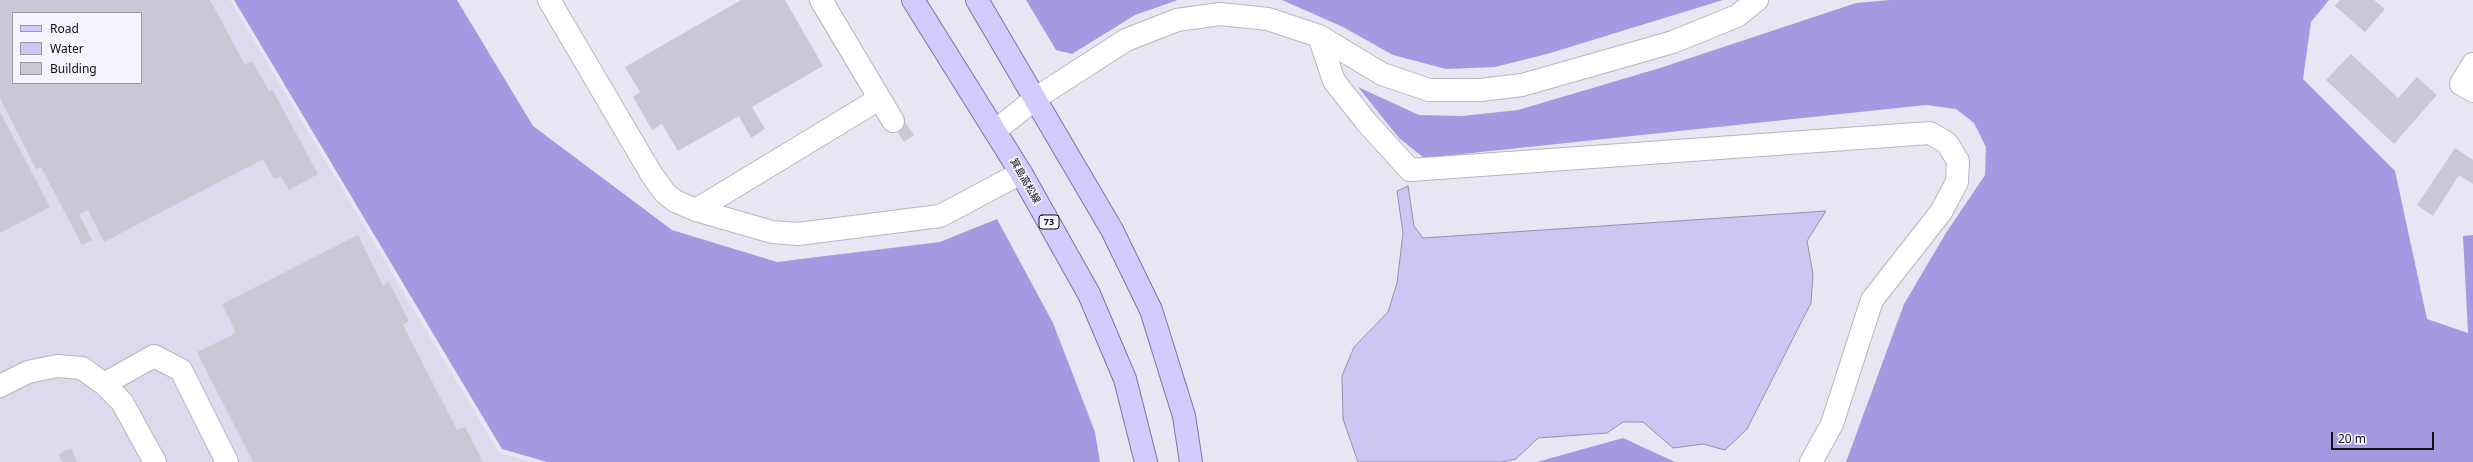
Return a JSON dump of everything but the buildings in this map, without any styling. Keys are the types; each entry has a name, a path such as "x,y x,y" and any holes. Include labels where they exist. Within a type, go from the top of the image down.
{"main road":[{"name":"箕島高松線","path":"913,0 1021,174 1089,294 1125,379 1146,462"},
{"path":"977,0 1036,98 1112,230 1151,310 1184,416 1191,462"}],"street":[{"path":"549,0 652,175 665,193 676,201 696,210 772,232 798,234 940,216 1021,174"},
{"path":"821,0 893,121"},
{"path":"995,131 1036,98 1126,40 1177,20 1220,14 1268,19 1319,36 1382,74 1429,90 1480,90 1522,85 1673,42 1737,16 1757,0"},
{"path":"1319,36 1334,81 1368,124 1410,170 1930,133 1947,143 1958,161 1957,182 1941,212 1872,300 1832,424 1811,462"},
{"path":"2473,64 2461,84 2473,90"},
{"path":"696,210 879,99"},
{"path":"104,384 154,356 180,370 227,462"},
{"path":"0,386 28,372 57,366 82,368 104,384 122,402 155,462"}],"shaded area":[{"path":"0,0 230,0 499,453 532,462 0,462"},
{"path":"234,0 457,0 533,126 672,230 777,262 940,242 997,219 1053,323 1095,432 1100,462 547,462 502,449"},
{"path":"1026,0 1178,0 1135,15 1072,54 1056,50"},
{"path":"1282,0 1723,0 1547,54 1495,67 1446,69 1393,55 1343,27"},
{"path":"1890,0 2329,0 2311,22 2303,79 2395,171 2427,319 2468,333 2463,236 2473,235 2473,462 1846,462 1904,304 1946,233 1985,175 1986,147 1974,123 1956,109 1926,105 1424,158 1399,138 1358,87 1419,115 1462,116 1518,110 1660,68 1856,3"},
{"path":"1623,438 1675,462 1537,462"}],"water":[{"path":"1408,186 1414,226 1423,238 1826,211 1807,241 1813,274 1811,303 1747,429 1725,450 1703,444 1673,448 1643,422 1623,422 1607,433 1538,438 1516,459 1502,462 1358,462 1343,419 1342,376 1354,347 1388,312 1397,283 1403,233 1397,191"}]}
